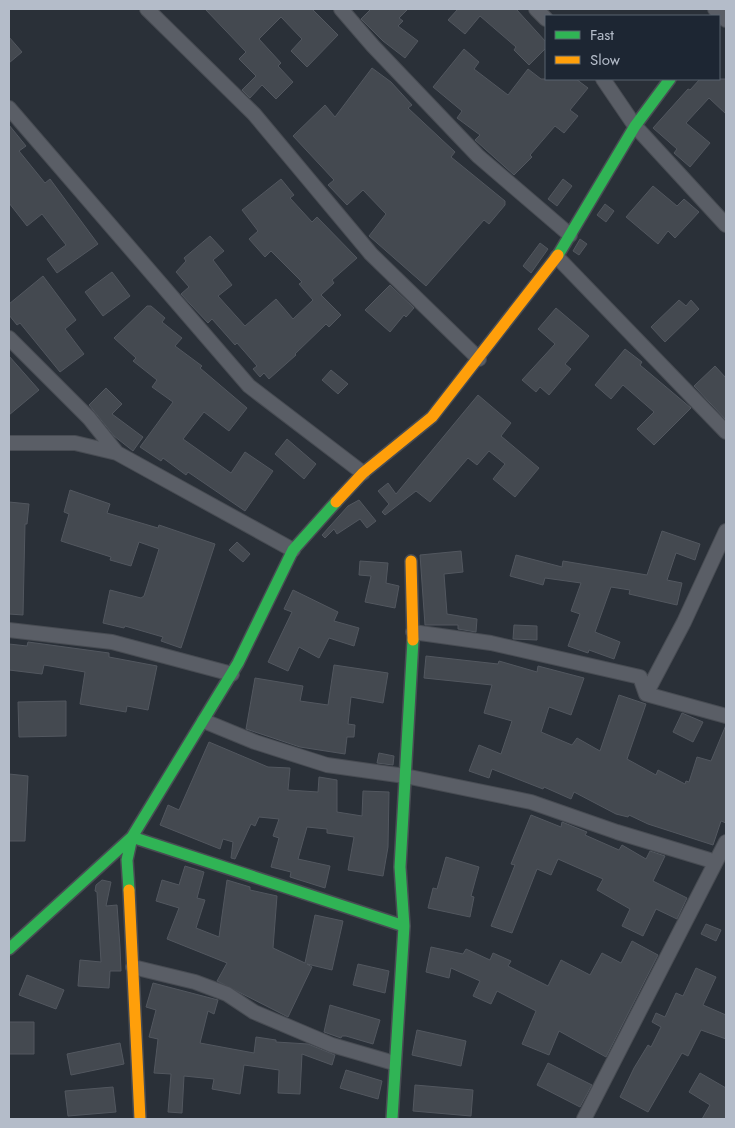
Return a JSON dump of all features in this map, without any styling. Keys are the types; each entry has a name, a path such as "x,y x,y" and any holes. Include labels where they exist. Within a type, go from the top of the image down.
{"street":[{"path":"147,9 254,114 371,254 479,359"},
{"path":"342,9 373,46 478,156 570,235"},
{"path":"536,9 545,18"},
{"path":"714,9 726,20"},
{"path":"604,80 635,126 726,225"},
{"path":"9,949 57,903 108,861 132,837 232,674 293,550 363,473 432,418 557,257 635,126 669,80"},
{"path":"9,108 249,386 363,473"},
{"path":"557,257 726,432"},
{"path":"9,338 89,418 116,453"},
{"path":"9,443 75,443 116,453 293,550"},
{"path":"646,694 684,622 726,531"},
{"path":"392,1119 404,926 400,867 413,632 411,561"},
{"path":"9,630 112,642 232,674"},
{"path":"413,632 491,643 640,677 646,694"},
{"path":"646,694 726,716"},
{"path":"204,721 255,742 327,765 405,776 531,802 617,832 716,862"},
{"path":"132,837 404,926"},
{"path":"132,837 127,860 141,1119"},
{"path":"584,1119 726,842"},
{"path":"133,967 195,982 227,994 254,1012 332,1045 394,1063"}],"building":[{"path":"205,9 312,9 338,35 307,67 291,51 302,39 281,17 259,39 281,63 278,66 293,82 276,99 262,85 250,98 242,90 256,76 239,59 246,52"},
{"path":"371,9 408,9 399,18 403,21 398,26 418,41 405,58 383,41 361,19"},
{"path":"458,9 516,9 545,41 545,49 529,65 514,50 516,47 480,16 465,34 448,20"},
{"path":"9,37 22,52 9,63"},
{"path":"464,49 479,62 474,69 508,95 528,69 541,79 577,80 588,88 570,110 578,116 564,133 555,126 530,155 532,157 514,175 475,140 480,135 457,118 462,111 433,87"},
{"path":"372,68 391,82 412,105 408,108 455,152 451,157 505,201 505,205 489,224 484,220 426,286 369,236 386,214 363,190 347,205 328,185 334,180 293,136 325,105 335,117"},
{"path":"726,79 726,114 709,98 686,123 710,143 690,167 674,153 677,149 653,128 688,89 690,90 699,80"},
{"path":"9,125 26,146 19,151 45,183 50,179 98,244 57,273 47,259 66,245 42,214 27,226 9,203"},
{"path":"281,179 294,195 290,198 312,222 317,217 357,258 332,280 334,283 321,295 341,315 329,327 326,324 269,379 264,373 260,377 253,369 257,366 237,343 235,345 212,319 208,323 181,294 189,287 176,272 186,261 184,258 210,236 224,251 213,260 232,285 218,296 245,326 276,299 293,319 313,300 299,284 302,282 271,251 265,257 249,239 258,231 242,210"},
{"path":"563,179 572,186 557,206 548,199"},
{"path":"653,186 677,206 684,199 699,212 675,238 668,231 658,244 626,217"},
{"path":"605,204 614,211 606,222 597,215"},
{"path":"580,239 587,244 579,255 573,251"},
{"path":"540,243 548,249 531,273 523,266"},
{"path":"112,272 130,296 103,316 85,292"},
{"path":"43,276 76,320 65,329 84,354 60,372 20,323 17,325 9,315 9,304"},
{"path":"390,285 414,308 406,317 404,315 390,332 365,310"},
{"path":"679,300 686,306 691,300 699,309 665,342 651,327"},
{"path":"147,306 151,306 165,318 162,322 182,338 175,346 202,366 200,368 247,408 229,431 204,412 183,439 231,473 245,452 273,471 245,511 188,472 186,475 163,458 161,461 140,447 173,402 152,387 157,380 133,361 136,358 114,338"},
{"path":"556,308 589,336 565,364 571,369 549,395 540,387 536,392 522,380 555,344 538,329"},
{"path":"625,349 642,362 640,365 691,408 654,445 637,429 654,412 623,385 611,399 595,385"},
{"path":"9,356 39,390 9,415"},
{"path":"715,366 726,378 726,420 694,386"},
{"path":"331,370 348,384 338,394 322,380"},
{"path":"106,388 122,404 112,414 143,437 133,451 114,436 89,405"},
{"path":"478,395 511,423 501,436 539,468 515,497 493,479 505,464 489,451 477,465 468,458 430,502 416,491 385,515 382,512 389,504 378,491 388,483 396,494"},
{"path":"287,439 316,464 304,479 275,454"},
{"path":"70,490 110,504 107,513 158,528 159,525 215,544 181,648 161,641 163,637 125,626 124,628 103,623 110,590 141,598 144,596 159,549 139,542 131,566 110,560 111,557 61,541 69,514 64,512"},
{"path":"359,500 376,521 367,528 360,519 337,534 334,529 325,538 322,535 348,506"},
{"path":"9,502 29,504 27,524 25,524 23,615 9,614"},
{"path":"662,531 700,544 695,560 676,553 667,580 682,583 677,605 629,594 630,590 611,587 595,632 620,642 614,659 589,650 588,653 568,646 580,614 571,611 581,583 545,578 543,585 510,576 516,555 562,567 563,561 647,575"},
{"path":"237,542 250,554 243,562 229,550"},
{"path":"461,551 463,572 444,574 447,614 477,619 476,632 458,629 458,625 425,625 420,555"},
{"path":"360,561 388,563 386,583 399,586 395,608 365,602 371,576 359,575"},
{"path":"293,590 338,612 334,621 359,628 354,646 329,638 319,658 299,647 288,671 268,662 292,612 284,609"},
{"path":"514,625 537,626 537,640 513,639"},
{"path":"28,642 109,653 109,657 157,666 148,710 127,706 126,712 80,704 85,672 44,665 42,674 9,670 9,644 27,646"},
{"path":"426,656 498,664 499,661 537,672 538,666 584,678 571,715 549,707 541,732 572,745 577,738 600,751 619,695 646,704 627,759 656,775 658,770 685,784 686,781 689,782 697,757 711,761 726,725 726,823 721,821 713,845 648,824 629,815 628,817 616,814 574,792 571,799 544,787 543,789 492,769 489,778 469,771 479,745 501,754 512,721 484,713 492,685 424,678"},
{"path":"334,665 388,673 383,703 351,697 348,724 355,725 354,737 347,737 345,754 300,747 246,729 255,678 303,686 300,701 328,705"},
{"path":"66,701 66,736 19,737 18,702"},
{"path":"682,713 703,722 693,742 673,732"},
{"path":"209,742 268,767 290,768 288,790 318,792 319,777 337,780 337,812 362,816 363,791 389,792 388,847 383,876 348,870 354,837 327,833 327,829 307,827 298,859 330,866 325,888 290,877 291,872 271,867 279,838 273,836 279,819 259,817 255,826 251,824 235,859 231,858 233,842 223,839 220,849 160,825 168,805 179,810"},
{"path":"379,753 394,756 393,765 377,763"},
{"path":"9,774 28,776 25,841 9,841"},
{"path":"531,815 561,827 562,822 587,832 585,835 619,850 622,845 646,859 650,851 665,856 653,881 687,898 677,919 656,909 643,936 622,926 630,909 597,890 603,879 558,859 551,875 537,869 512,933 491,926 515,865 511,864"},
{"path":"446,857 479,867 471,896 474,897 470,917 428,908 433,888 437,889"},
{"path":"185,866 204,872 197,898 205,900 196,928 219,937 227,880 250,887 250,890 277,896 273,948 305,963 315,915 343,921 332,970 307,964 312,967 288,1017 217,981 227,963 167,939 179,908 156,901 162,880 179,885"},
{"path":"102,880 111,882 106,906 117,905 121,971 110,971 109,988 78,986 80,960 101,962 97,892 95,891 96,885"},
{"path":"706,924 721,930 716,941 701,934"},
{"path":"632,941 658,955 606,1057 559,1031 549,1055 522,1044 536,1011 497,991 491,1004 473,996 480,981 451,968 449,978 426,972 431,947 463,954 466,949 490,960 493,953 511,961 508,966 548,986 561,960 590,975 602,953 621,963"},
{"path":"358,964 389,971 385,993 353,985"},
{"path":"696,968 716,977 703,1005 726,1015 726,1039 701,1030 688,1056 682,1053 648,1112 620,1097 634,1068 648,1045 651,1047 661,1027 652,1022 656,1013 665,1017 676,993 683,996"},
{"path":"27,975 64,990 56,1009 19,995"},
{"path":"153,983 218,1000 214,1014 208,1011 200,1043 254,1053 256,1037 276,1040 276,1042 308,1044 335,1055 332,1065 302,1054 300,1094 278,1093 279,1070 244,1065 240,1094 212,1089 214,1079 184,1076 182,1113 168,1112 171,1074 154,1073 158,1039 149,1037 156,1010 146,1007"},
{"path":"330,1005 380,1020 373,1044 346,1036 341,1038 324,1032"},
{"path":"9,1022 34,1022 34,1054 9,1054"},
{"path":"417,1030 466,1041 461,1066 412,1055"},
{"path":"120,1043 124,1064 71,1075 67,1054"},
{"path":"548,1063 592,1085 580,1107 537,1085"},
{"path":"346,1070 382,1081 378,1099 340,1088"},
{"path":"700,1073 726,1088 726,1119 702,1119 710,1105 689,1092"},
{"path":"415,1085 473,1090 471,1116 413,1111"},
{"path":"113,1087 116,1112 68,1116 65,1091"}],"traffic: fast":[{"path":"558,255 635,126 669,80"},
{"path":"9,949 132,837 238,663 293,550 336,502"},
{"path":"392,1119 404,926 400,867 413,640"},
{"path":"129,890 127,860 132,837 404,926"}],"traffic: slow":[{"path":"336,502 363,473 432,417 558,255"},
{"path":"411,561 413,640"},
{"path":"129,890 140,1119"}]}
